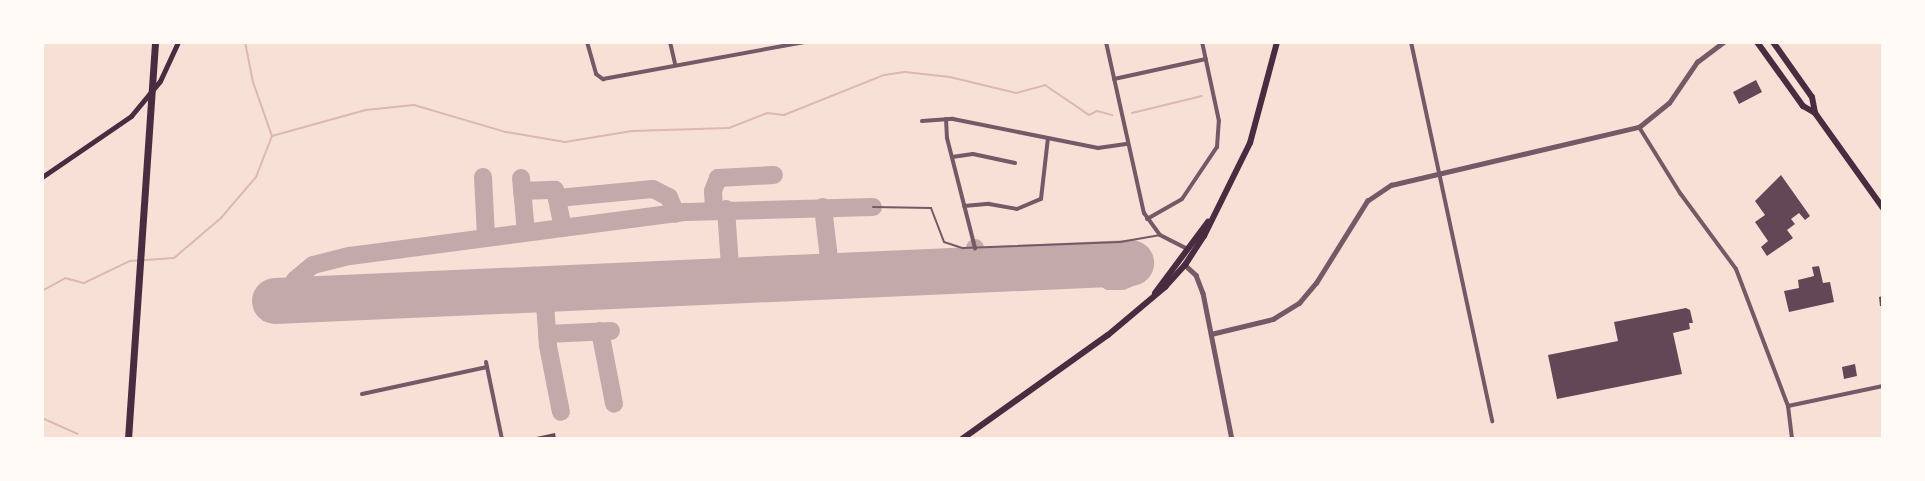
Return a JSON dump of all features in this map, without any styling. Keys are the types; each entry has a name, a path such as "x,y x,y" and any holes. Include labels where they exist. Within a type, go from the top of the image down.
{"highway":[{"path":"128,439 152,126 155,42"}],"main road":[{"path":"42,177 105,135 147,98 178,42"},
{"path":"962,439 1080,356 1153,296 1185,265 1250,144 1277,42"},
{"path":"1757,42 1803,106 1815,112"},
{"path":"1773,42 1812,97 1815,112 1883,208"},
{"path":"1153,296 1212,217"}],"street":[{"path":"587,42 596,74 603,79 675,64 723,59 781,44 805,42"},
{"path":"670,42 675,64"},
{"path":"1106,42 1147,219 1160,235 1187,249"},
{"path":"1147,219 1182,199 1217,147 1219,121 1202,42"},
{"path":"1410,42 1492,421"},
{"path":"1211,334 1273,319 1292,309 1316,283 1367,201 1385,188 1438,172 1640,127 1669,103 1697,62 1724,42"},
{"path":"1114,79 1206,59"},
{"path":"922,122 946,119 1098,148 1128,144"},
{"path":"946,119 952,157 975,248"},
{"path":"1640,127 1680,193 1736,269 1788,406 1792,439"},
{"path":"964,206 989,204 1017,208 1033,205 1043,192 1048,138"},
{"path":"952,157 973,154 1015,163"},
{"path":"1185,265 1201,287 1232,439"},
{"path":"486,362 502,439"},
{"path":"362,394 487,367"},
{"path":"1788,406 1883,386"}],"lane":[{"path":"873,207 930,208 944,242 975,248 1120,242 1160,235"}],"building":[{"path":"1756,80 1762,92 1739,104 1733,92"},
{"path":"1781,175 1810,216 1805,220 1799,213 1791,219 1795,224 1787,230 1793,238 1767,256 1761,247 1768,241 1755,222 1765,215 1755,201"},
{"path":"1819,266 1823,283 1830,282 1834,302 1789,312 1784,291 1799,288 1798,280 1814,276 1812,267"},
{"path":"1883,296 1883,306 1880,306 1879,297"},
{"path":"1686,308 1690,310 1693,323 1689,323 1690,329 1673,333 1682,374 1557,399 1548,355 1618,341 1614,322"},
{"path":"1855,364 1857,376 1844,379 1842,367"},
{"path":"555,433 556,439 536,439 536,437"}],"waterway":[{"path":"42,291 65,278 84,283 130,261 174,258 221,218 256,177 272,136 253,82 245,42"},
{"path":"272,136 366,110 414,105 506,132 565,142 632,131 729,128 767,113 784,115 884,75 905,72 950,77 1016,93 1045,85 1089,115 1097,111 1112,115"},
{"path":"1132,113 1202,96"},
{"path":"42,418 78,434"}],"taxiway":[{"path":"714,210 713,191 718,178 774,175"},
{"path":"483,177 486,237"},
{"path":"521,178 526,232"},
{"path":"558,198 653,189 669,197 676,214"},
{"path":"522,191 555,190 563,227"},
{"path":"823,207 831,276"},
{"path":"303,300 293,293 295,280 313,265 350,256 686,212 873,207"},
{"path":"726,209 731,281"},
{"path":"975,248 977,270"},
{"path":"1097,265 1109,281 1122,281 1136,275 1131,263"},
{"path":"544,289 548,346 561,412"},
{"path":"600,331 614,404"},
{"path":"547,334 611,331"}],"runway":[{"path":"275,301 1131,263"}]}
